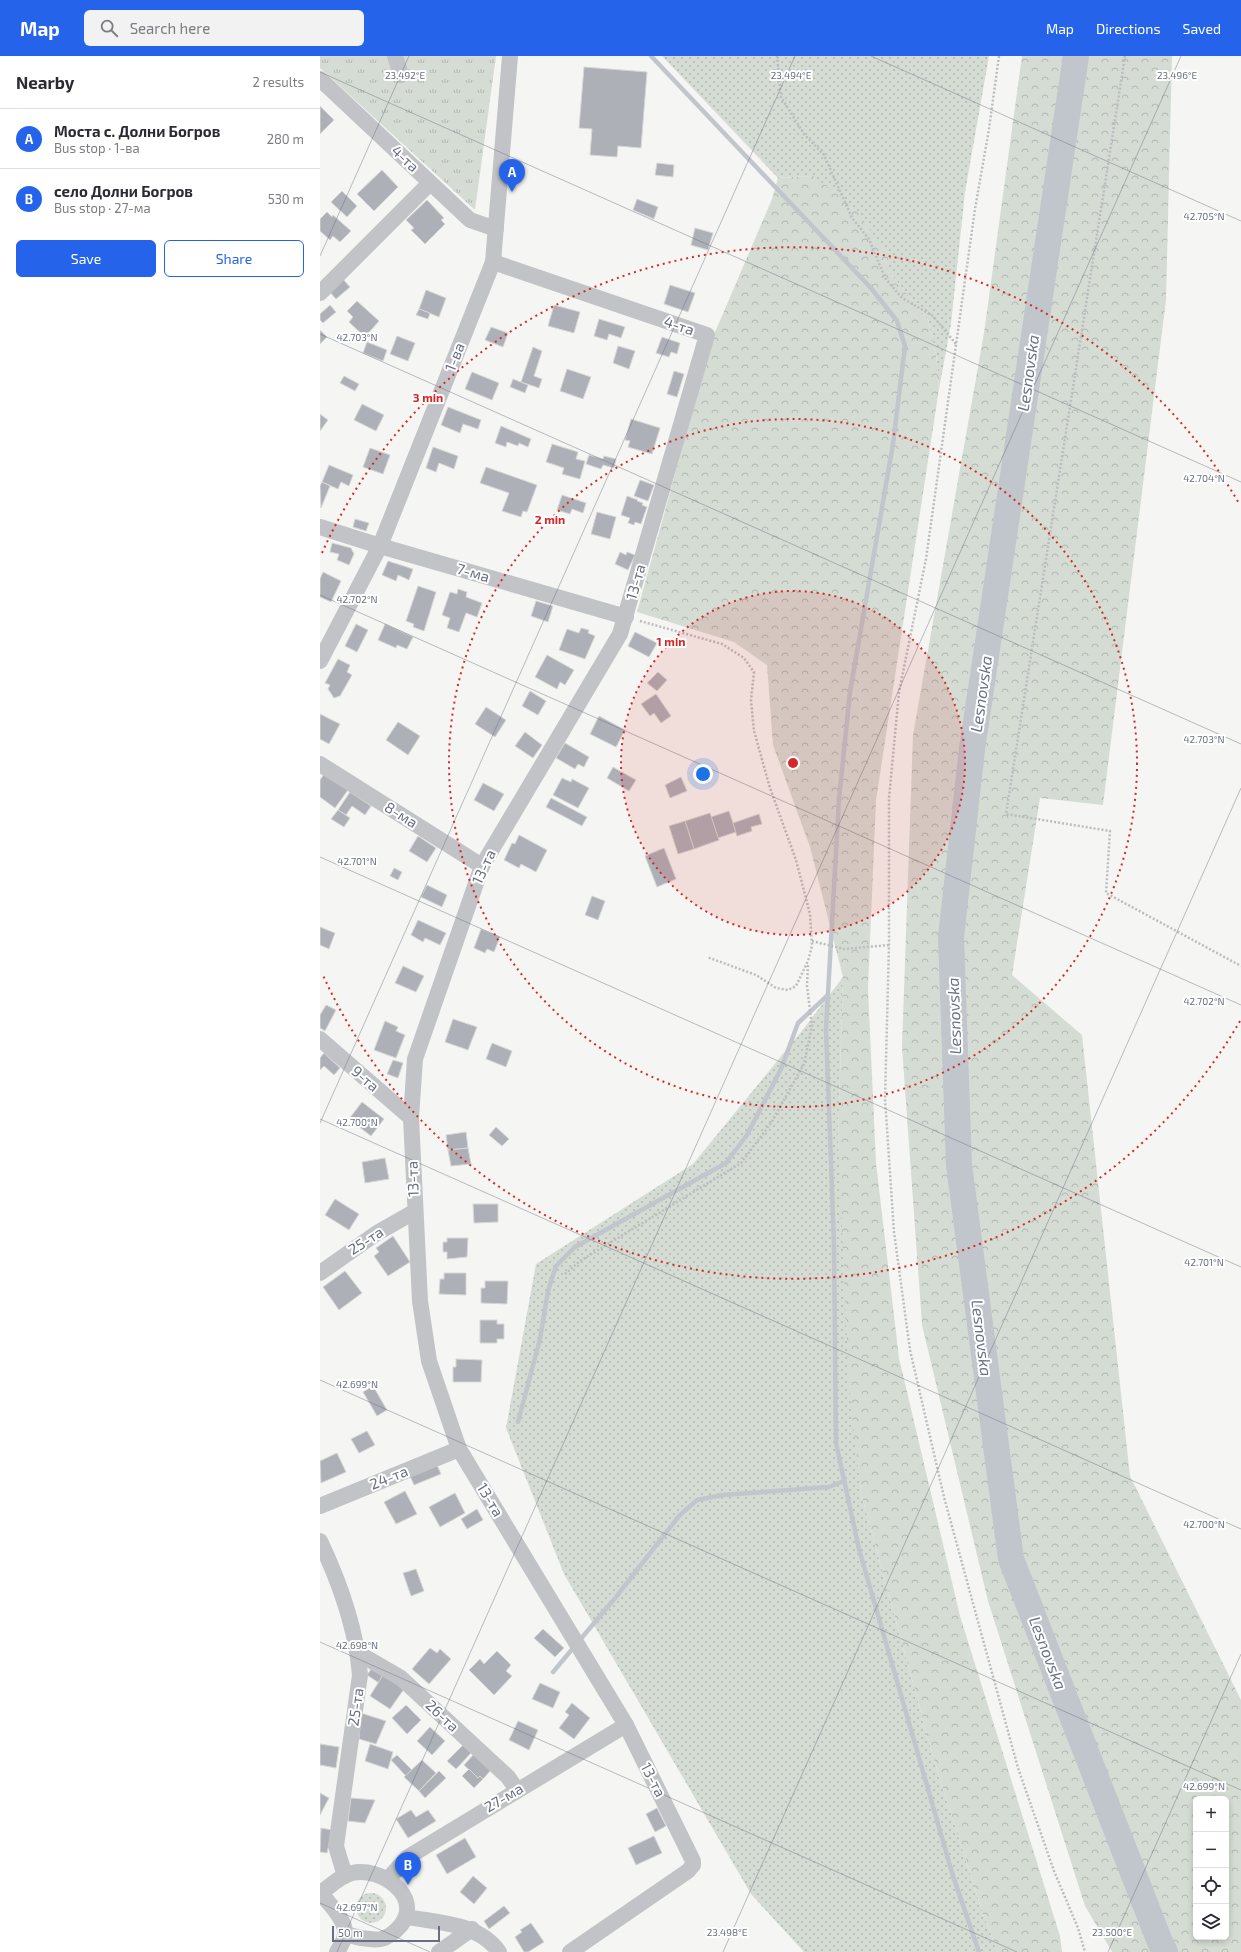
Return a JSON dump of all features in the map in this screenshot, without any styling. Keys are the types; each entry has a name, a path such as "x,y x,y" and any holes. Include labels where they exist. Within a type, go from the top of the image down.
{"street":[{"path":"395,56 401,76"},
{"name":"1-ва","path":"320,661 380,546 493,262 510,56"},
{"name":"4-та","path":"320,79 470,220 496,229"},
{"path":"320,293 430,183"},
{"name":"4-та","path":"493,262 707,335"},
{"name":"13-та","path":"570,1952 688,1871 693,1865 692,1857 626,1725 459,1449 429,1361 420,1301 414,1212 411,1118 415,1059 482,866 620,634 707,335"},
{"name":"7-ма","path":"320,527 380,546 626,617"},
{"name":"8-ма","path":"320,764 482,866"},
{"name":"9-та","path":"320,1039 411,1118"},
{"name":"25-та","path":"320,1273 377,1233 414,1212"},
{"name":"24-та","path":"320,1506 459,1449"},
{"name":"25-та","path":"320,1541 334,1570 347,1609 358,1653 360,1675 336,1846 346,1876"},
{"name":"26-та","path":"358,1653 401,1678 508,1777 517,1790"},
{"name":"27-ма","path":"388,1879 408,1857 626,1725"},
{"path":"337,1952 345,1934 341,1920 320,1893 350,1873 362,1872 388,1879 402,1891 408,1910 407,1917 396,1932 382,1939 368,1939 345,1934"},
{"path":"407,1917 472,1929 493,1944 499,1952"},
{"path":"439,1952 472,1929"}],"path":[{"path":"777,56 781,96 804,134 824,155 852,218 869,239 885,278 902,298 933,316 956,345"},
{"path":"999,56 989,129 975,209 926,559 899,692 889,798 889,945 885,1100 894,1232 910,1350 944,1497 1018,1768 1054,1871 1078,1928 1085,1952"},
{"path":"1125,56 1006,814 1110,831 1106,893 1241,966"},
{"path":"565,1274 580,1261 741,1163 772,1123 804,1064 812,1026 807,986 808,961 812,940 810,914 796,860 770,788 754,731 751,700 754,672 744,658 722,644 626,617"},
{"path":"812,940 844,949 889,945"},
{"path":"707,957 756,975 776,988 788,990 796,986 808,961"}],"green space":[{"path":"320,56 496,56 475,210 320,68"},
{"path":"662,56 989,56 965,192 951,324 939,389 936,355 928,320 889,272 889,257 813,176 778,178"},
{"path":"1022,56 1172,56 1166,300 1103,805 1040,798 1012,975 1082,1035 1130,1476 1241,1700 1241,1952 1112,1952 1085,1906 988,1601 922,1325 902,1047 913,735 984,333"},
{"path":"813,176 855,208 889,257 889,272 928,320 936,355 939,389 876,800 868,988 876,1163 899,1358 960,1616 1060,1936 1062,1952 998,1952 983,1914 934,1760 861,1493 849,1388 838,1139 843,977 810,847 773,745 767,665 734,642 637,612 713,337 772,199 778,178"},
{"path":"843,977 838,1139 861,1493 934,1760 983,1914 998,1952 804,1952 751,1894 564,1574 506,1428 536,1264 693,1164 805,1027"},
{"path":"371,1893 377,1894 385,1902 385,1914 377,1922 371,1923 365,1922 357,1914 356,1908 357,1902 365,1894"}],"building":[{"path":"584,67 647,72 641,148 618,146 617,157 590,155 592,129 579,128"},
{"path":"320,106 334,120 320,134"},
{"path":"657,163 674,165 673,177 655,175"},
{"path":"382,170 398,187 374,211 357,194"},
{"path":"342,191 357,206 347,217 331,202"},
{"path":"637,199 658,207 654,219 633,210"},
{"path":"427,200 444,218 441,220 445,224 425,244 411,230 414,228 406,220"},
{"path":"327,212 332,217 333,215 351,231 340,242 333,236 330,240 320,231 320,219"},
{"path":"695,228 713,233 708,250 691,245"},
{"path":"342,278 350,287 336,299 328,290"},
{"path":"670,285 695,293 688,312 664,304"},
{"path":"426,290 446,298 439,317 419,309"},
{"path":"357,301 379,321 365,337 349,322 353,317 347,311"},
{"path":"330,305 336,312 323,323 320,320 320,314"},
{"path":"554,305 580,312 574,333 548,326"},
{"path":"419,309 430,313 428,319 416,315"},
{"path":"599,319 625,327 621,338 609,334 607,340 594,336"},
{"path":"491,327 508,333 503,347 485,340"},
{"path":"320,330 327,337 320,344"},
{"path":"397,336 415,343 408,361 390,354"},
{"path":"662,337 680,343 677,354 671,352 669,357 656,353"},
{"path":"367,342 387,350 383,361 363,353"},
{"path":"618,346 635,351 629,369 613,363"},
{"path":"533,347 542,351 534,376 542,379 539,388 521,382"},
{"path":"567,369 591,377 583,399 560,391"},
{"path":"674,371 684,374 677,397 667,394"},
{"path":"472,372 499,383 492,400 465,389"},
{"path":"344,376 359,384 355,391 340,383"},
{"path":"513,379 528,385 525,393 510,387"},
{"path":"362,404 384,415 376,431 354,420"},
{"path":"448,407 481,420 478,429 463,424 460,433 441,425"},
{"path":"320,414 328,420 320,431"},
{"path":"631,419 660,428 652,454 628,447 630,441 625,440"},
{"path":"501,426 531,439 528,447 519,443 518,446 507,442 506,447 495,443"},
{"path":"552,444 578,452 576,459 585,461 580,479 562,474 564,468 546,462"},
{"path":"433,447 458,456 454,469 439,463 436,472 426,468"},
{"path":"370,448 390,455 383,474 363,467"},
{"path":"589,455 603,459 604,456 616,459 614,468 603,465 601,469 586,464"},
{"path":"329,465 353,475 349,486 341,482 338,489 322,482"},
{"path":"486,467 537,485 527,512 523,511 521,517 502,511 509,493 480,483"},
{"path":"640,480 654,485 648,501 634,496"},
{"path":"322,482 330,486 321,508 320,486"},
{"path":"562,495 586,503 583,513 572,509 570,514 557,510"},
{"path":"627,496 638,500 637,501 643,503 642,505 647,507 641,524 635,522 634,525 628,523 630,518 621,515"},
{"path":"597,512 616,517 610,539 591,534"},
{"path":"355,519 369,523 366,531 353,527"},
{"path":"332,543 351,548 354,554 349,565 337,560 339,554 330,552"},
{"path":"620,552 626,555 627,552 635,555 628,570 615,564"},
{"path":"388,561 413,569 409,580 398,575 396,581 382,575"},
{"path":"323,572 341,581 331,602 320,597 320,579"},
{"path":"418,586 436,592 424,631 413,627 414,624 406,621"},
{"path":"458,589 467,592 466,597 482,603 477,617 466,613 459,632 447,628 450,618 442,615 450,592 457,594"},
{"path":"536,601 553,606 548,622 531,616"},
{"path":"356,624 368,630 357,652 345,646"},
{"path":"385,624 413,637 407,649 397,645 396,648 378,640"},
{"path":"581,628 589,630 588,633 595,636 585,659 559,650 567,629 579,633"},
{"path":"635,632 657,643 649,657 628,646"},
{"path":"547,655 574,670 565,685 560,682 557,689 535,677"},
{"path":"338,659 350,665 347,672 352,675 340,696 334,698 328,689 330,685 325,683"},
{"path":"658,672 667,680 657,691 647,683"},
{"path":"530,691 546,701 538,715 522,706"},
{"path":"656,694 671,716 661,723 654,713 650,716 641,704"},
{"path":"486,707 506,720 495,737 475,724"},
{"path":"320,714 340,724 329,744 320,739"},
{"path":"599,716 625,730 616,747 590,734"},
{"path":"398,722 420,736 408,755 386,740"},
{"path":"525,732 542,745 533,758 515,746"},
{"path":"565,743 589,757 584,767 578,764 575,769 556,758"},
{"path":"613,767 636,780 629,791 607,778"},
{"path":"324,774 348,790 335,808 320,797 320,780"},
{"path":"681,777 687,791 670,798 665,785"},
{"path":"562,778 571,782 572,779 589,788 578,808 553,795"},
{"path":"483,783 504,794 494,811 474,800"},
{"path":"350,792 371,806 365,815 352,806 346,815 338,810"},
{"path":"551,798 587,817 582,826 546,807"},
{"path":"338,810 350,818 344,827 331,819"},
{"path":"729,811 736,832 718,838 711,817"},
{"path":"710,813 719,840 694,849 685,821"},
{"path":"759,814 762,824 751,827 752,831 737,836 733,823"},
{"path":"685,821 694,849 678,854 669,826"},
{"path":"519,835 547,850 536,872 521,864 519,868 504,860 512,843 515,844"},
{"path":"418,836 436,848 427,862 409,851"},
{"path":"664,848 676,879 657,887 645,856"},
{"path":"394,868 402,872 398,880 390,876"},
{"path":"427,885 447,895 442,907 421,897"},
{"path":"592,896 605,901 598,920 585,915"},
{"path":"418,920 446,933 440,945 425,938 423,942 411,935"},
{"path":"320,927 335,933 329,949 320,945"},
{"path":"481,929 500,937 494,952 487,949 485,953 474,948"},
{"path":"403,966 424,976 416,992 395,983"},
{"path":"326,1005 336,1010 325,1031 320,1028 320,1015"},
{"path":"453,1019 477,1027 468,1050 445,1042"},
{"path":"385,1021 398,1027 396,1031 405,1035 396,1058 374,1050"},
{"path":"492,1043 512,1051 506,1067 486,1059"},
{"path":"324,1053 340,1068 334,1075 324,1066 320,1070 320,1058"},
{"path":"393,1060 403,1063 398,1078 387,1074"},
{"path":"362,1102 384,1119 371,1136 349,1119"},
{"path":"496,1127 509,1139 502,1146 489,1135"},
{"path":"466,1132 468,1148 448,1150 446,1135"},
{"path":"468,1148 471,1164 451,1166 448,1150"},
{"path":"385,1158 389,1179 365,1183 362,1162"},
{"path":"335,1199 359,1214 349,1230 325,1215"},
{"path":"473,1204 498,1204 498,1222 474,1223"},
{"path":"393,1236 410,1262 388,1276 374,1256 379,1252 376,1248"},
{"path":"447,1238 468,1238 467,1257 447,1259 447,1252 443,1252 443,1242 447,1242"},
{"path":"345,1271 362,1293 339,1310 323,1287"},
{"path":"444,1273 466,1273 466,1295 439,1294 440,1279 444,1279"},
{"path":"485,1281 508,1281 507,1304 481,1303 481,1288 485,1288"},
{"path":"480,1320 497,1320 497,1324 504,1324 504,1339 497,1339 497,1343 480,1343"},
{"path":"456,1359 482,1360 481,1382 453,1382 453,1367 456,1367"},
{"path":"373,1386 387,1410 377,1416 363,1392"},
{"path":"367,1431 375,1445 359,1453 351,1439"},
{"path":"337,1453 346,1472 321,1483 320,1461"},
{"path":"437,1465 441,1474 414,1485 410,1476"},
{"path":"405,1491 417,1514 396,1524 384,1502"},
{"path":"455,1493 465,1513 440,1527 429,1507"},
{"path":"477,1509 483,1520 467,1529 461,1519"},
{"path":"416,1569 424,1591 411,1596 403,1573"},
{"path":"543,1629 564,1648 555,1657 534,1638"},
{"path":"430,1648 437,1653 440,1649 451,1659 429,1684 412,1669"},
{"path":"497,1651 511,1665 506,1671 512,1676 494,1695 469,1670 480,1659 484,1664"},
{"path":"372,1668 383,1675 379,1683 367,1675"},
{"path":"383,1675 404,1689 390,1709 370,1696"},
{"path":"540,1683 560,1692 553,1708 532,1699"},
{"path":"572,1703 590,1718 574,1739 559,1728 569,1715 565,1712"},
{"path":"406,1705 421,1720 407,1734 392,1718"},
{"path":"361,1713 386,1721 376,1744 359,1739"},
{"path":"518,1721 538,1730 529,1750 509,1740"},
{"path":"430,1727 445,1741 432,1755 417,1741"},
{"path":"320,1744 339,1747 336,1768 320,1765"},
{"path":"370,1744 393,1752 388,1769 365,1761"},
{"path":"463,1745 471,1753 456,1769 447,1761"},
{"path":"474,1754 491,1770 483,1779 480,1776 478,1778 464,1765"},
{"path":"397,1755 412,1770 406,1776 391,1760"},
{"path":"422,1760 436,1773 419,1791 404,1777"},
{"path":"469,1769 478,1778 480,1776 483,1779 474,1788 462,1776"},
{"path":"439,1771 446,1778 425,1798 419,1791"},
{"path":"320,1793 329,1798 320,1815"},
{"path":"351,1798 375,1800 365,1823 348,1821"},
{"path":"657,1808 666,1826 655,1832 646,1814"},
{"path":"411,1810 416,1817 428,1810 436,1821 408,1838 396,1819"},
{"path":"321,1828 332,1830 327,1853 320,1852"},
{"path":"654,1836 662,1853 636,1865 628,1848"},
{"path":"465,1838 476,1857 447,1874 436,1855"},
{"path":"473,1876 487,1888 474,1904 460,1892"},
{"path":"504,1906 510,1913 489,1929 484,1921"},
{"path":"531,1923 544,1942 528,1952 524,1952 515,1937 522,1932 520,1930"}],"waterway":[{"path":"651,56 871,288 897,321 905,346 893,444 850,692 839,799 826,1029 834,1244 836,1443 859,1549 953,1876 979,1952"},
{"name":"Lesnovska","path":"1076,56 972,749 951,937 959,1165 1011,1559 1165,1952"},
{"path":"518,1422 540,1339 548,1291 556,1266 575,1247 726,1163 747,1135 781,1069 798,1023 828,995"},
{"path":"553,1672 616,1597 679,1516 697,1500 723,1495 829,1487 844,1481"}],"place":[{"name":"Моста с. Долни Богров","path":"512,192"},
{"name":"село Долни Богров","path":"408,1885"}]}
